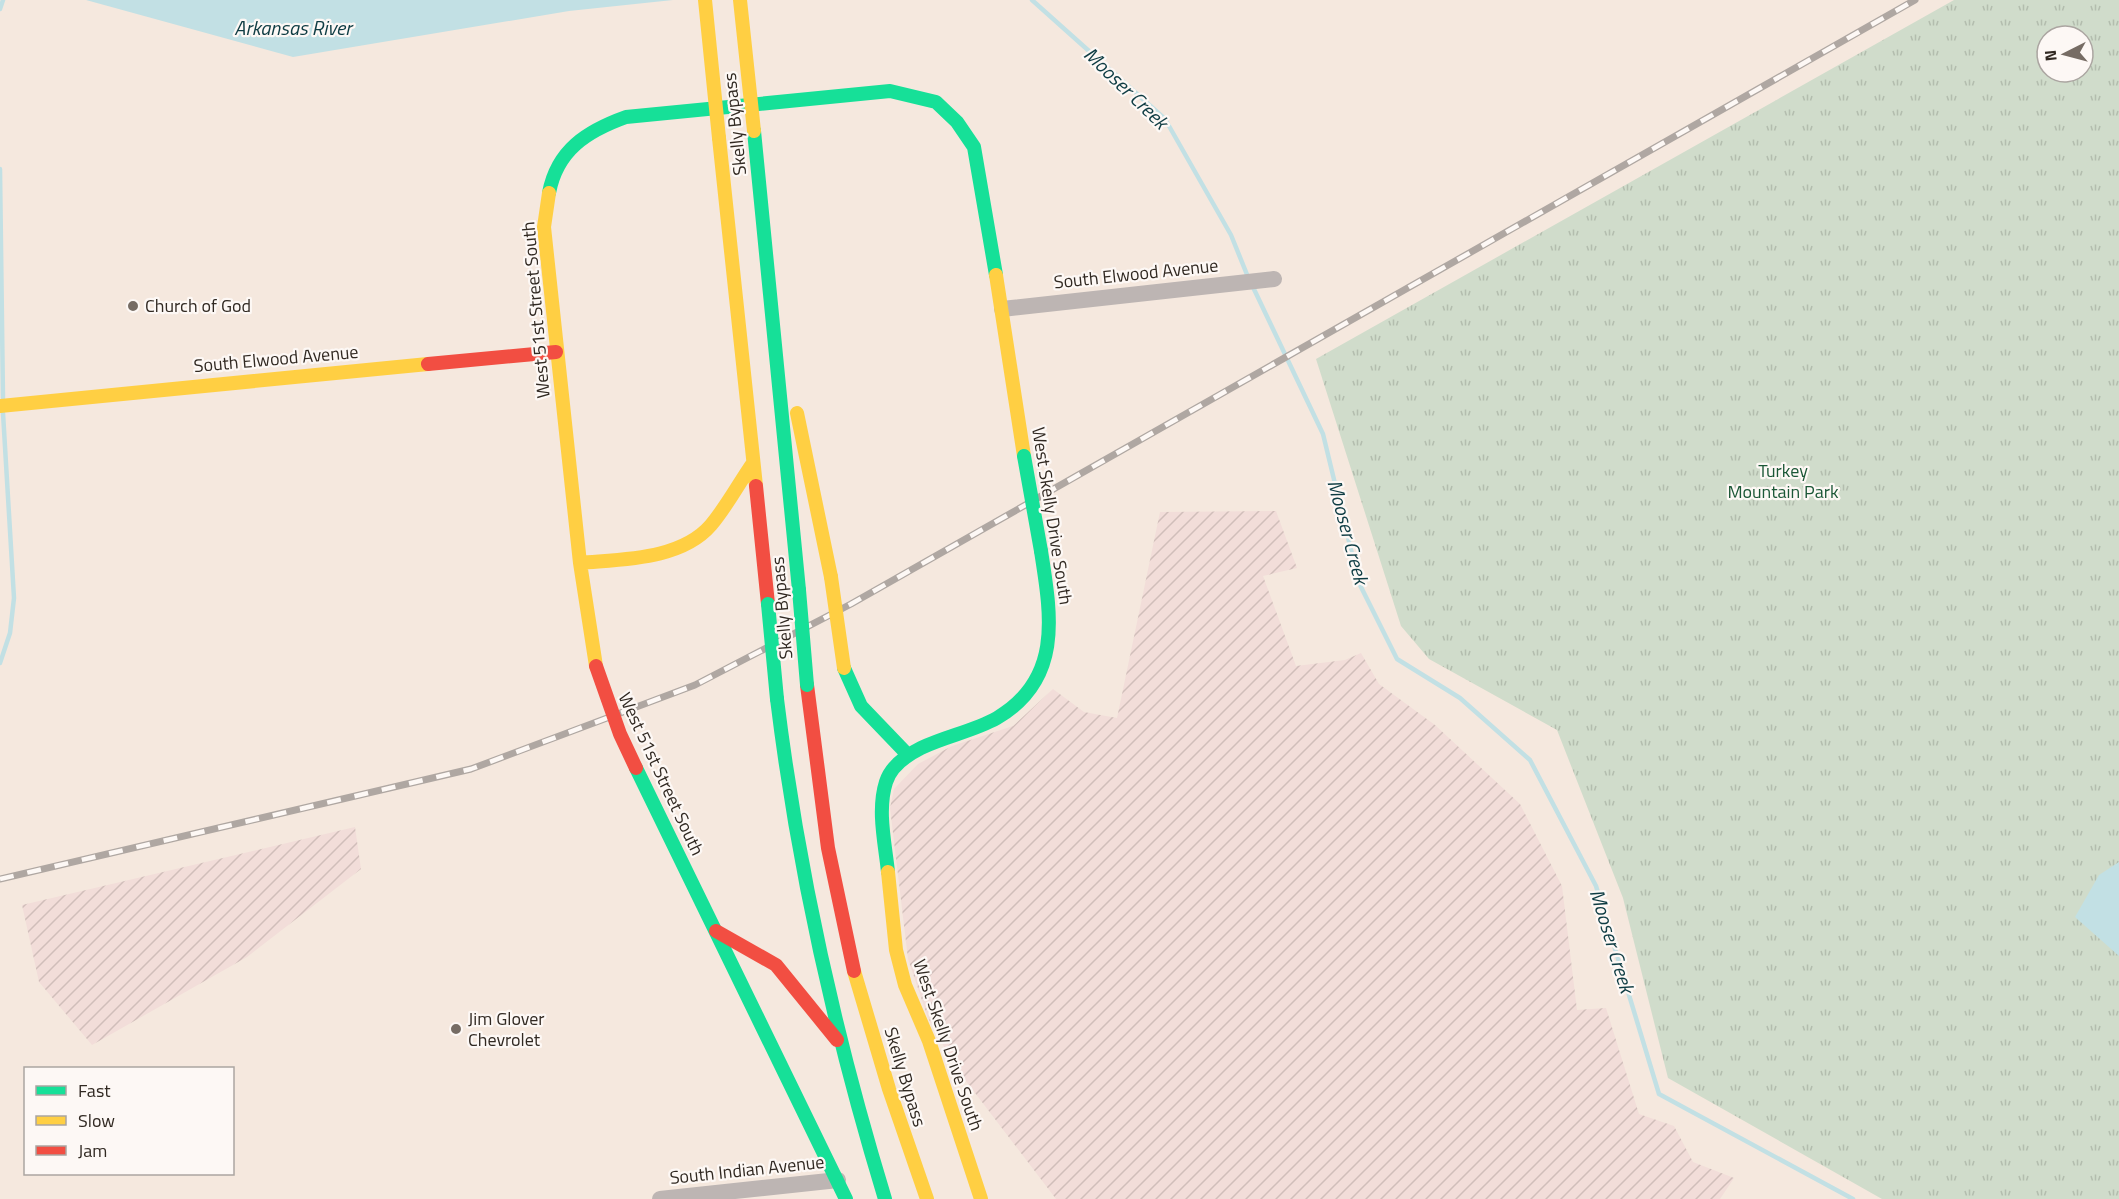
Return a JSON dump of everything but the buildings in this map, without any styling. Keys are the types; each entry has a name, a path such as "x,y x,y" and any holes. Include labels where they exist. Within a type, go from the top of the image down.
{"main road":[{"name":"Skelly Bypass","path":"705,0 784,770 803,884 864,1131 885,1199"},
{"name":"Skelly Bypass","path":"740,0 807,685 823,822 838,903 858,984 907,1143 927,1199"},
{"name":"West Skelly Drive South","path":"590,131 626,117 890,91 936,102 957,122 975,147 1041,551 1051,637 1047,658 1031,689 1014,708 997,718 908,754 896,765 886,780 881,809 896,950 905,985 929,1041 981,1199"},
{"name":"West 51st Street South","path":"590,131 561,156 548,188 544,227 580,563 596,666 620,734 846,1199"},
{"path":"766,258 831,577 844,668 861,706 908,754"},
{"name":"South Elwood Avenue","path":"0,406 556,352"},
{"path":"580,563 656,555 697,538 711,525 753,463"},
{"path":"716,931 776,965 844,1048"},
{"path":"907,1143 932,1199"}],"street":[{"name":"South Elwood Avenue","path":"1002,309 1274,279"},
{"name":"South Indian Avenue","path":"660,1199 687,1198 838,1180"}],"shaded area":[{"path":"1276,511 1297,568 1263,576 1296,666 1345,660 1361,653 1379,684 1435,725 1520,804 1562,886 1577,1010 1606,1008 1639,1114 1674,1126 1693,1162 1734,1178 1720,1199 1056,1199 956,1068 928,1018 908,959 890,808 894,789 918,764 952,746 1013,726 1053,689 1084,712 1117,718 1160,512"},
{"path":"355,827 361,869 247,957 92,1045 39,982 22,905"}],"green space":[{"name":"Turkey Mountain Park","path":"1954,0 2119,0 2119,1199 1882,1199 1668,1078 1623,898 1557,730 1429,659 1401,626 1316,359"}],"water":[{"name":"Arkansas River","path":"86,0 673,0 569,11 293,57"},
{"path":"2119,862 2119,956 2075,917 2099,875"}],"waterway":[{"path":"0,9 3,0"},
{"name":"Mooser Creek","path":"1032,0 1165,119 1231,235 1248,277"},
{"path":"0,169 3,398"},
{"name":"Mooser Creek","path":"1252,285 1323,434 1359,583 1397,659 1460,698 1530,760 1596,886 1659,1094 1853,1199"},
{"path":"0,663 10,633 14,598 3,413"}],"railway":[{"path":"0,879 471,769 695,685 851,604 1915,0"}],"traffic: fast":[{"path":"549,193 559,165 576,144 599,129 626,117 890,91 936,102 957,122 974,147 996,275"},
{"path":"754,131 799,590"},
{"path":"1024,456 1041,551"},
{"path":"888,872 882,827 883,793 888,776 905,758 921,748 997,718 1018,702 1033,684 1043,665 1048,644 1049,622 1041,551"},
{"path":"799,590 807,685"},
{"path":"768,604 777,699"},
{"path":"844,668 861,706 908,755"},
{"path":"777,699 796,826 820,952 850,1076 885,1199"},
{"path":"636,768 846,1199"}],"traffic: slow":[{"path":"705,0 719,138"},
{"path":"740,0 754,131"},
{"path":"719,138 756,486"},
{"path":"549,193 544,227 580,563 596,666"},
{"path":"996,275 1024,456"},
{"path":"0,406 428,364"},
{"path":"797,413 831,577"},
{"path":"580,563 650,556 684,545 698,537 711,525 753,463"},
{"path":"831,577 844,668"},
{"path":"888,872 896,950 905,985 929,1041 981,1199"},
{"path":"854,971 889,1089 927,1199"}],"traffic: jam":[{"path":"428,364 556,352"},
{"path":"756,486 768,604"},
{"path":"596,666 620,734 636,768"},
{"path":"807,685 828,848 854,971"},
{"path":"716,931 776,965 837,1040"}],"place":[{"name":"Church of God","path":"133,306"},
{"name":"Jim Glover Chevrolet","path":"456,1029"}]}
